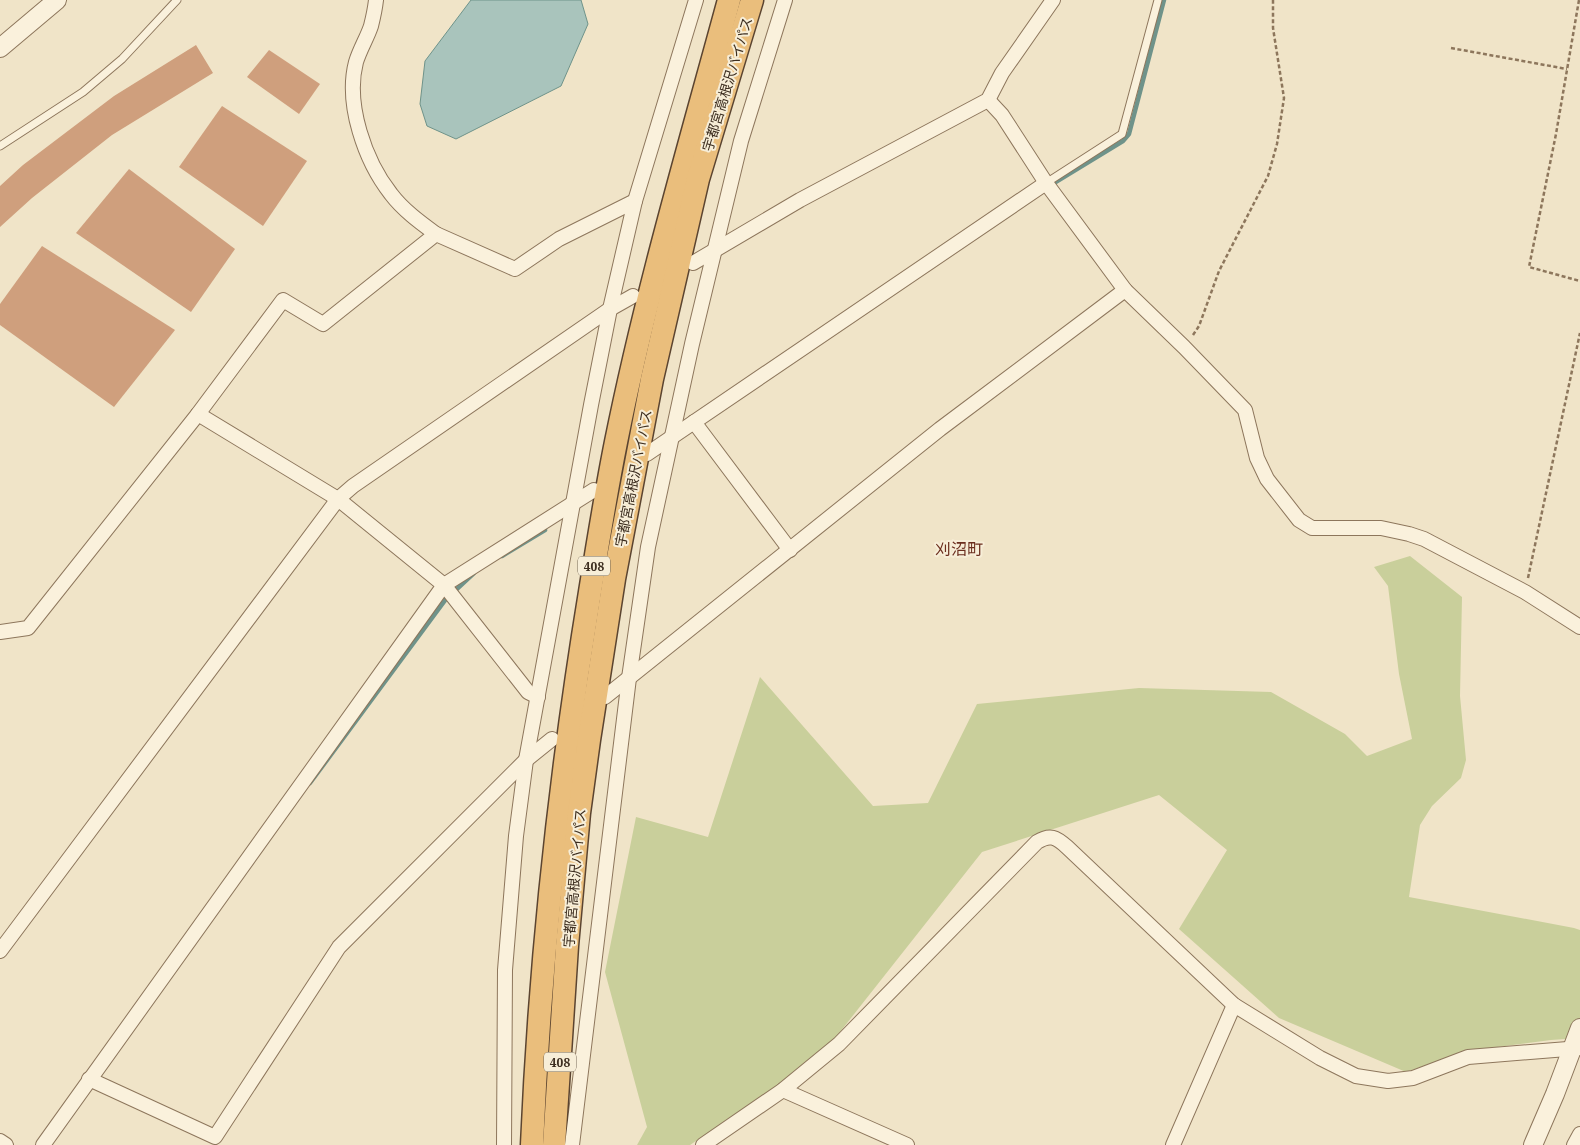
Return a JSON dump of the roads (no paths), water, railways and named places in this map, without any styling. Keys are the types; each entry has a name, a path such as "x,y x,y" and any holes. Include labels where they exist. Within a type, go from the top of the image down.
{"highway":[{"name":"宇都宮高根沢バイパス","path":"532,1145 536,1052 554,843 574,691 597,547 616,442 641,331 729,0"},
{"name":"宇都宮高根沢バイパス","path":"554,1145 567,946 579,813 614,579 652,379 698,179 752,2"}],"street":[{"path":"0,48 57,0"},
{"path":"376,0 371,25 356,62 353,99 360,135 372,165 391,195 422,224 436,234 515,268 559,239 635,201"},
{"path":"504,1145 506,961 516,836 526,760 610,309 635,201 696,0"},
{"path":"572,1145 628,678 648,547 671,437 741,141 784,0"},
{"path":"693,263 800,200 988,100 1002,73 1053,0"},
{"path":"988,100 1002,115 1046,184 1125,290 1245,410 1257,458 1267,479 1299,520 1312,528 1381,528 1409,534 1444,548 1525,592 1580,626"},
{"path":"647,454 1046,184"},
{"path":"0,632 28,628 198,414 283,300 322,324 436,234"},
{"path":"605,696 940,429 1125,290"},
{"path":"0,951 338,499 353,486 610,309 633,296"},
{"path":"198,414 338,499 444,584 528,692 538,697"},
{"path":"694,422 790,550"},
{"path":"43,1145 444,584 594,490"},
{"path":"89,1079 215,1137 339,947 526,760 552,739"},
{"path":"703,1145 783,1090 839,1044 1036,842 1045,837 1054,838 1067,847 1234,1005 1320,1058 1356,1076 1388,1081 1413,1078 1468,1057 1577,1048"},
{"path":"1173,1145 1234,1005"},
{"path":"1533,1145 1577,1048 1580,1028"},
{"path":"783,1090 908,1145"},
{"path":"1574,1145 1580,1134"},
{"path":"0,1141 6,1145"}],"lane":[{"path":"0,146 83,92 122,59 177,0"},
{"path":"1046,184 1122,134 1158,0"}],"water":[{"path":"471,0 581,0 588,24 561,86 456,139 427,126 420,104 425,61"}],"waterway":[{"path":"1054,183 1123,141 1129,134 1164,0"},
{"path":"502,556 545,530"},
{"path":"310,783 446,599 474,573"}],"district":[{"name":"刈沼町","path":"959,549"}]}
